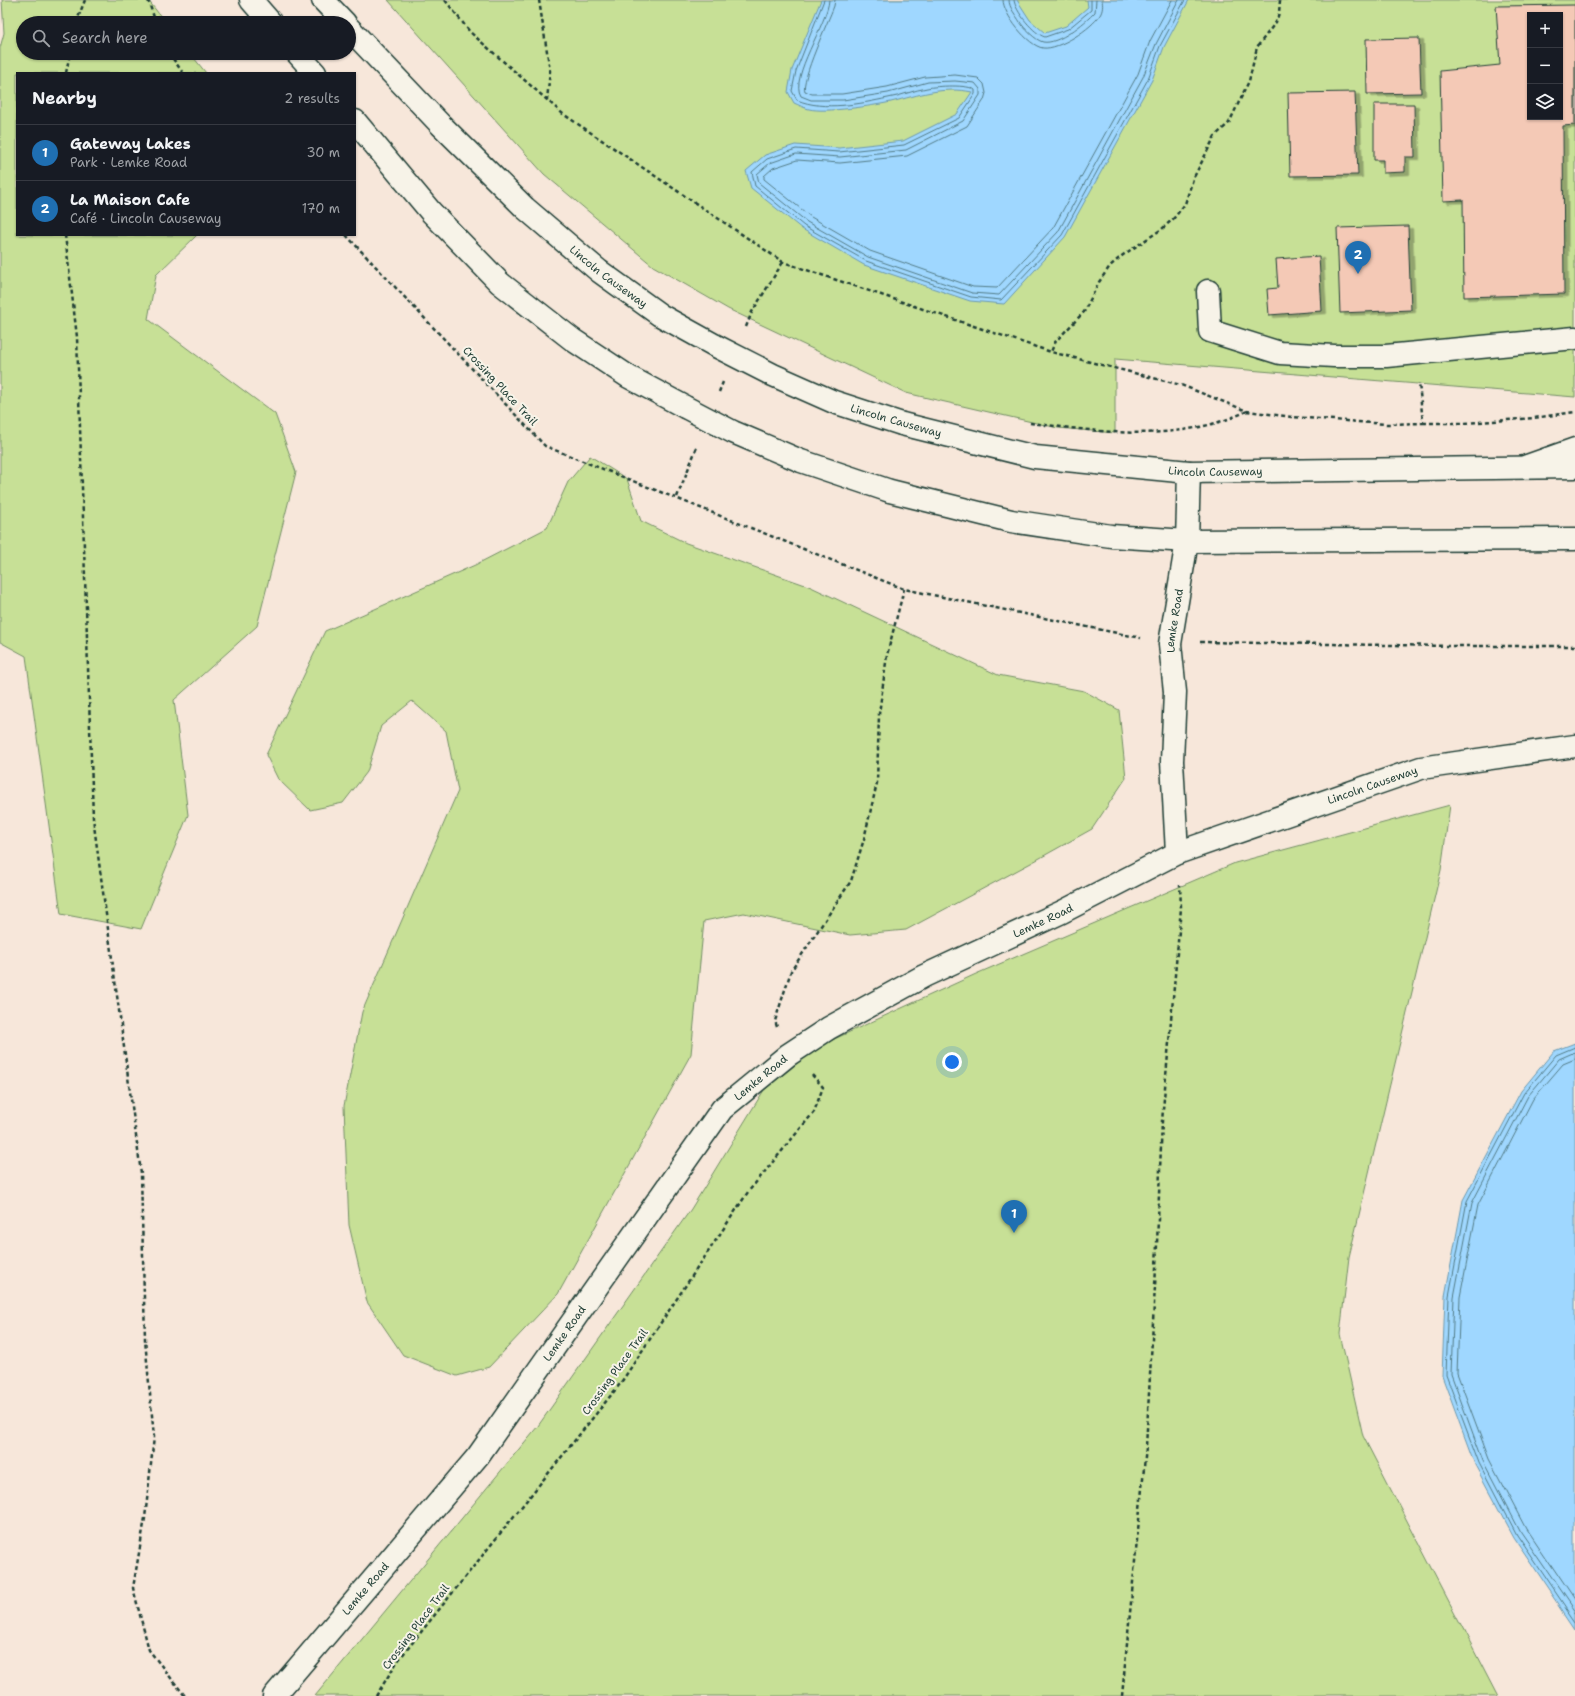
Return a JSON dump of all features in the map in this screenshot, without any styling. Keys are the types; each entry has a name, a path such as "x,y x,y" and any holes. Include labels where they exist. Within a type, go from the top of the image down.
{"main road":[{"path":"251,0 265,16"},
{"path":"323,0 338,16"},
{"name":"Lincoln Causeway","path":"356,35 441,125 531,213 605,276 660,315 716,346 773,375 834,402 902,424 1035,457 1189,472 1575,467"},
{"path":"303,60 314,72"},
{"path":"356,122 430,212 500,283 573,340 629,377 685,407 733,432 801,461 890,490 1011,521 1111,536 1187,541 1575,539"},
{"path":"1208,291 1210,331 1280,353 1386,356 1575,338"},
{"path":"1520,468 1575,449"},
{"name":"Lemke Road","path":"274,1696 478,1456 722,1109 788,1055 829,1028 924,976 1062,912 1178,853 1172,761 1174,692 1170,644 1187,541 1189,472"},
{"name":"Lincoln Causeway","path":"1178,853 1421,768 1575,746"}],"path":[{"path":"79,16 85,0"},
{"path":"148,0 154,16"},
{"path":"445,0 470,32 563,114 783,262 1051,352"},
{"path":"539,0 550,71 547,100"},
{"path":"66,72 69,60"},
{"path":"174,60 182,72"},
{"path":"65,236 77,337 93,818 141,1173 145,1340 154,1437 145,1518 133,1588 149,1650 185,1696"},
{"name":"Crossing Place Trail","path":"347,236 545,446 904,589 1170,644 1181,642 1451,646 1575,646"},
{"path":"1024,422 1131,433 1166,433 1227,421 1247,411"},
{"path":"1423,423 1473,422 1534,418 1575,412"},
{"path":"788,1055 775,1021 786,985 791,971 851,881 864,839 877,783 879,714 887,655 904,589"},
{"path":"1122,1696 1146,1447 1156,1268 1162,1121 1181,908 1178,853"},
{"name":"Crossing Place Trail","path":"376,1696 397,1662 620,1384 748,1192 814,1112 823,1087 800,1062 788,1055"}],"green space":[{"path":"2,0 148,0 161,16 16,16 16,60 196,60 205,72 16,72 16,236 196,236 156,275 148,319 275,414 296,472 257,626 174,700 188,815 141,929 61,914 26,656 0,642 0,48 4,33"},
{"path":"388,0 1575,0 1575,397 1115,359 1115,433 1058,428 906,393 728,309 653,266 544,174"},
{"path":"590,456 627,479 641,521 686,543 811,587 998,675 1084,691 1119,710 1126,778 1092,829 906,930 850,935 744,913 704,921 691,1054 558,1294 489,1367 457,1376 403,1355 367,1302 349,1225 344,1106 362,1012 458,791 446,731 412,701 381,726 367,772 343,803 310,810 278,779 266,755 325,631 475,565 547,528 568,482"},
{"path":"1450,805 1441,870 1349,1257 1340,1334 1363,1436 1498,1696 315,1696 538,1426 691,1209 764,1090 819,1046 976,974 1235,863"}],"water":[{"path":"821,0 1017,0 1030,20 1045,33 1066,26 1088,7 1087,0 1189,0 1164,47 1152,80 1065,237 1004,304 970,301 864,265 802,229 751,188 746,171 765,155 795,145 839,148 903,141 957,114 972,92 951,90 931,92 883,104 837,110 809,109 794,103 788,92 792,70"},
{"path":"1575,1043 1575,1628 1513,1536 1475,1465 1442,1376 1445,1296 1463,1200 1521,1091 1554,1051"}],"building":[{"path":"1575,5 1575,125 1563,126 1564,294 1464,297 1463,200 1443,201 1440,71 1500,65 1496,6"},
{"path":"1419,38 1421,93 1367,94 1366,39"},
{"path":"1355,92 1358,175 1290,176 1288,93"},
{"path":"1374,104 1414,104 1415,157 1405,157 1405,172 1383,173 1383,160 1374,160"},
{"path":"1408,226 1411,310 1340,313 1337,228"},
{"path":"1319,256 1322,311 1269,315 1267,289 1278,288 1276,259"}],"place":[{"name":"La Maison Cafe","path":"1358,274"},
{"name":"Gateway Lakes","path":"1014,1233"}]}
